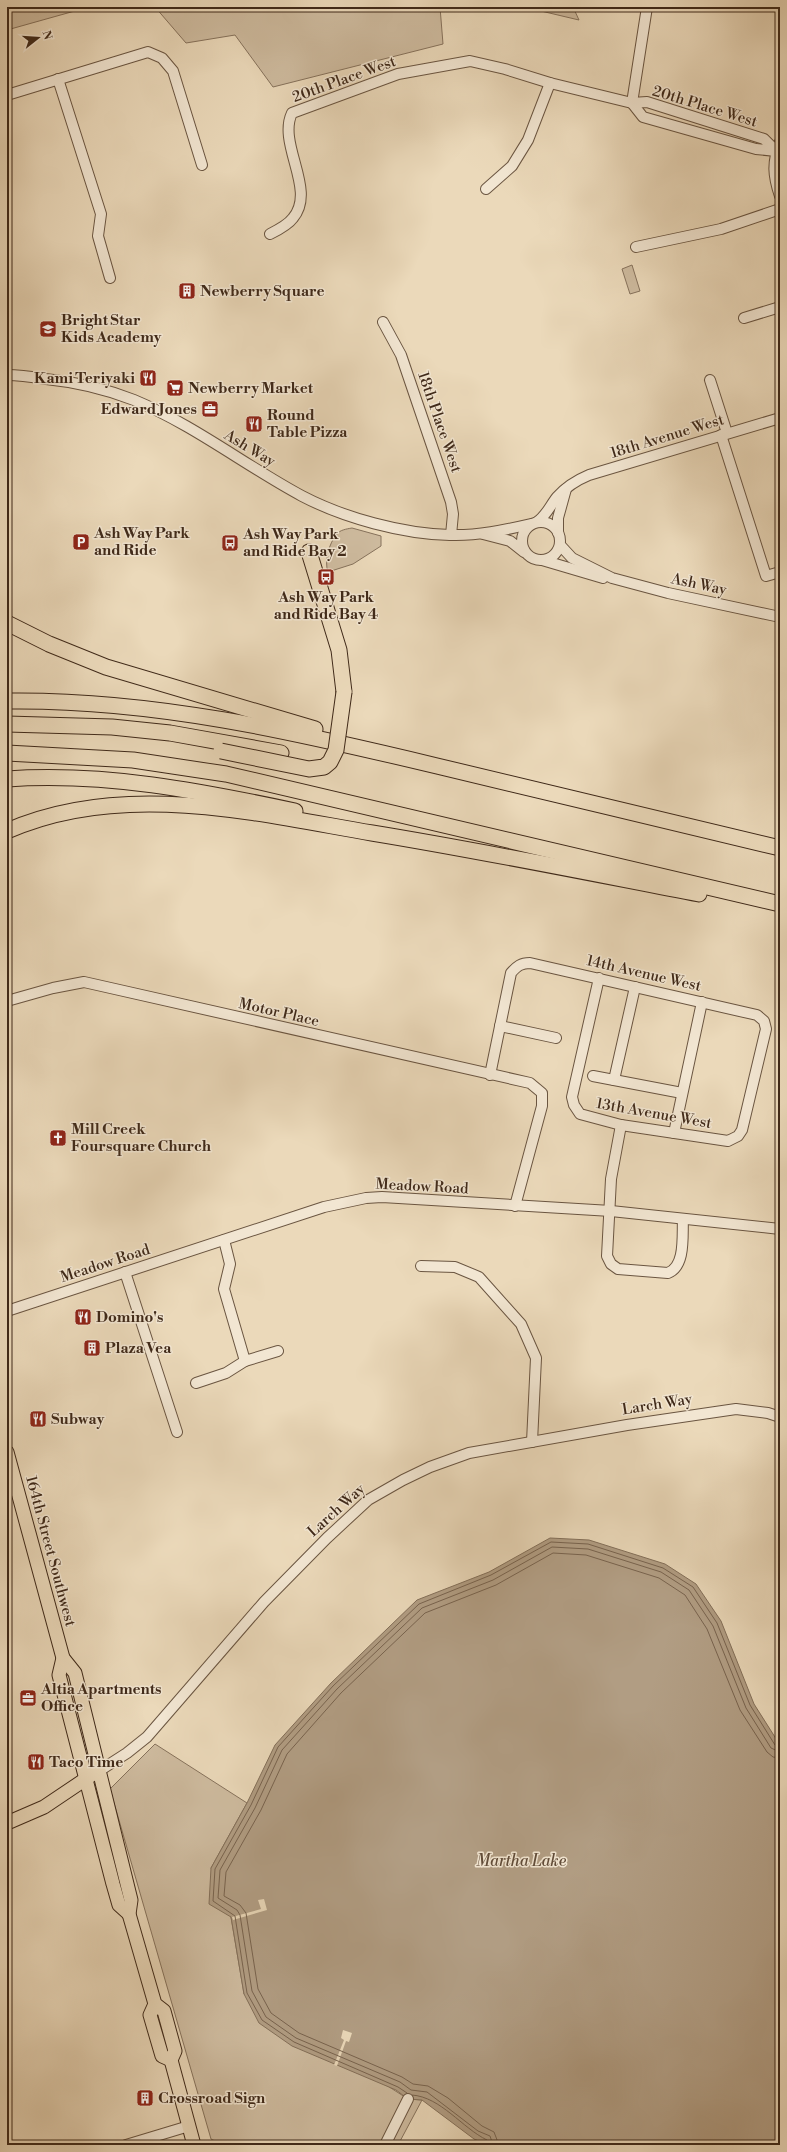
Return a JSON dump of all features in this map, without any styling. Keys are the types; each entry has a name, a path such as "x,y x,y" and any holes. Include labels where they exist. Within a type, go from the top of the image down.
{"highway":[{"path":"7,732 96,733 159,739 317,769 330,762 334,757 344,692 339,650 309,552"},
{"path":"7,623 49,644 106,667 283,718 401,758"},
{"path":"7,701 86,702 190,713 278,730 401,758 780,848"},
{"path":"7,724 112,727 170,733 306,758 321,757 328,754 337,741"},
{"path":"7,753 133,760 226,774 780,904"},
{"path":"7,779 121,781 216,794 326,817 424,841"},
{"path":"7,831 38,819 86,808 152,804 201,806 424,841 780,910"}],"main road":[{"name":"164th Street Southwest","path":"7,1452 63,1658 75,1673 131,1900 129,1914 155,2004 164,2011 175,2051 171,2060 194,2145"},
{"name":"164th Street Southwest","path":"63,1658 60,1675 86,1778 119,1905 129,1914"},
{"name":"Larch Way","path":"7,1823 44,1807 86,1778 100,1771"}],"street":[{"path":"632,103 647,7"},
{"path":"7,94 148,52 162,58 173,71 202,165"},
{"name":"20th Place West","path":"270,234 294,218 300,204 299,180 287,133 288,120 292,113 398,74 470,61 505,69 550,83 632,103 647,102 764,139 778,146"},
{"path":"58,79 101,214 98,236 110,278"},
{"path":"486,189 512,166 528,140 550,83"},
{"name":"20th Place West","path":"632,103 643,117 756,149 778,146"},
{"path":"778,146 773,176 780,196"},
{"path":"636,247 721,229 780,210"},
{"path":"744,318 780,307"},
{"name":"18th Place West","path":"383,322 401,355 451,502 453,514 452,535"},
{"name":"Ash Way","path":"7,375 59,380 99,388 134,400 176,421 303,497 335,510 396,528 429,534 452,535 481,533 534,523"},
{"path":"710,380 724,434 766,576 780,572"},
{"name":"18th Avenue West","path":"534,523 544,516 558,496 589,475 780,418"},
{"path":"558,533 550,524 534,523 521,536 522,547 526,553 536,559 542,560 554,555 560,545 558,518 566,490"},
{"name":"Ash Way","path":"481,533 510,541 526,553"},
{"name":"Ash Way","path":"560,545 572,558 612,578 780,617"},
{"name":"Ash Way","path":"542,560 560,564 601,578 612,578"},
{"name":"14th Avenue West","path":"500,1026 511,973 516,967 524,963 599,978 757,1015 764,1021 766,1029 742,1130 734,1139"},
{"name":"13th Avenue West","path":"599,978 572,1097 580,1114 621,1125 728,1141 734,1139"},
{"name":"Motor Place","path":"7,1001 53,988 84,982 530,1083 542,1093 542,1106 515,1206"},
{"path":"614,1080 635,987"},
{"path":"674,1133 702,1002"},
{"path":"490,1075 500,1026 556,1038"},
{"path":"593,1076 682,1093"},
{"path":"621,1125 611,1178 611,1211 607,1256 611,1264 618,1269 668,1273 674,1270 680,1263 683,1219"},
{"name":"Meadow Road","path":"7,1311 324,1207 366,1198 382,1197 611,1211 780,1229"},
{"path":"224,1240 230,1264 224,1289 245,1361"},
{"path":"421,1266 455,1267 479,1277 521,1324 536,1358 532,1442"},
{"path":"125,1272 177,1432"},
{"path":"196,1383 226,1374 245,1361 278,1351"},
{"name":"Larch Way","path":"100,1771 119,1759 146,1737 264,1602 327,1538 368,1500 419,1473 463,1455 627,1425 736,1409 768,1413 780,1418"},
{"path":"385,2145 408,2099"},
{"path":"126,2145 189,2126"}],"shaded area":[{"path":"7,7 89,7 7,30"},
{"path":"155,7 440,7 443,44 273,87 235,35 186,43"},
{"path":"524,7 573,7 579,20"},
{"path":"632,265 640,291 630,294 622,269"},
{"path":"352,528 381,536 381,546 353,564 328,572 328,552 334,538 345,529"},
{"path":"155,1744 247,1803 211,1868 231,1917 244,1994 408,2099 422,2100 398,2145 223,2145 211,2139 110,1789"}],"water":[{"name":"Martha Lake","path":"550,1538 589,1540 665,1564 696,1584 721,1621 754,1704 780,1745 780,2145 488,2145 474,2139 422,2100 408,2099 396,2090 292,2046 259,2023 244,1994 231,1917 209,1904 211,1868 247,1803 275,1745 331,1683 417,1600 489,1572"}],"pier":[{"path":"264,1899 267,1910 233,1920 232,1917 261,1909 258,1900"},
{"path":"343,2030 352,2033 349,2042 346,2041 337,2066 334,2065 344,2040 341,2038"}],"place":[{"name":"Newberry Square","path":"187,291"},
{"name":"Bright Star Kids Academy","path":"48,329"},
{"name":"Kami Teriyaki","path":"148,378"},
{"name":"Newberry Market","path":"175,388"},
{"name":"Edward Jones","path":"210,409"},
{"name":"Round Table Pizza","path":"254,424"},
{"name":"Ash Way Park and Ride","path":"81,542"},
{"name":"Ash Way Park and Ride Bay 2","path":"230,543"},
{"name":"Ash Way Park and Ride Bay 4","path":"326,577"},
{"name":"Mill Creek Foursquare Church","path":"58,1138"},
{"name":"Domino's","path":"83,1317"},
{"name":"Plaza Vea","path":"92,1348"},
{"name":"Subway","path":"38,1419"},
{"name":"Altia Apartments Office","path":"28,1698"},
{"name":"Taco Time","path":"36,1762"},
{"name":"Crossroad Sign","path":"145,2098"}]}
